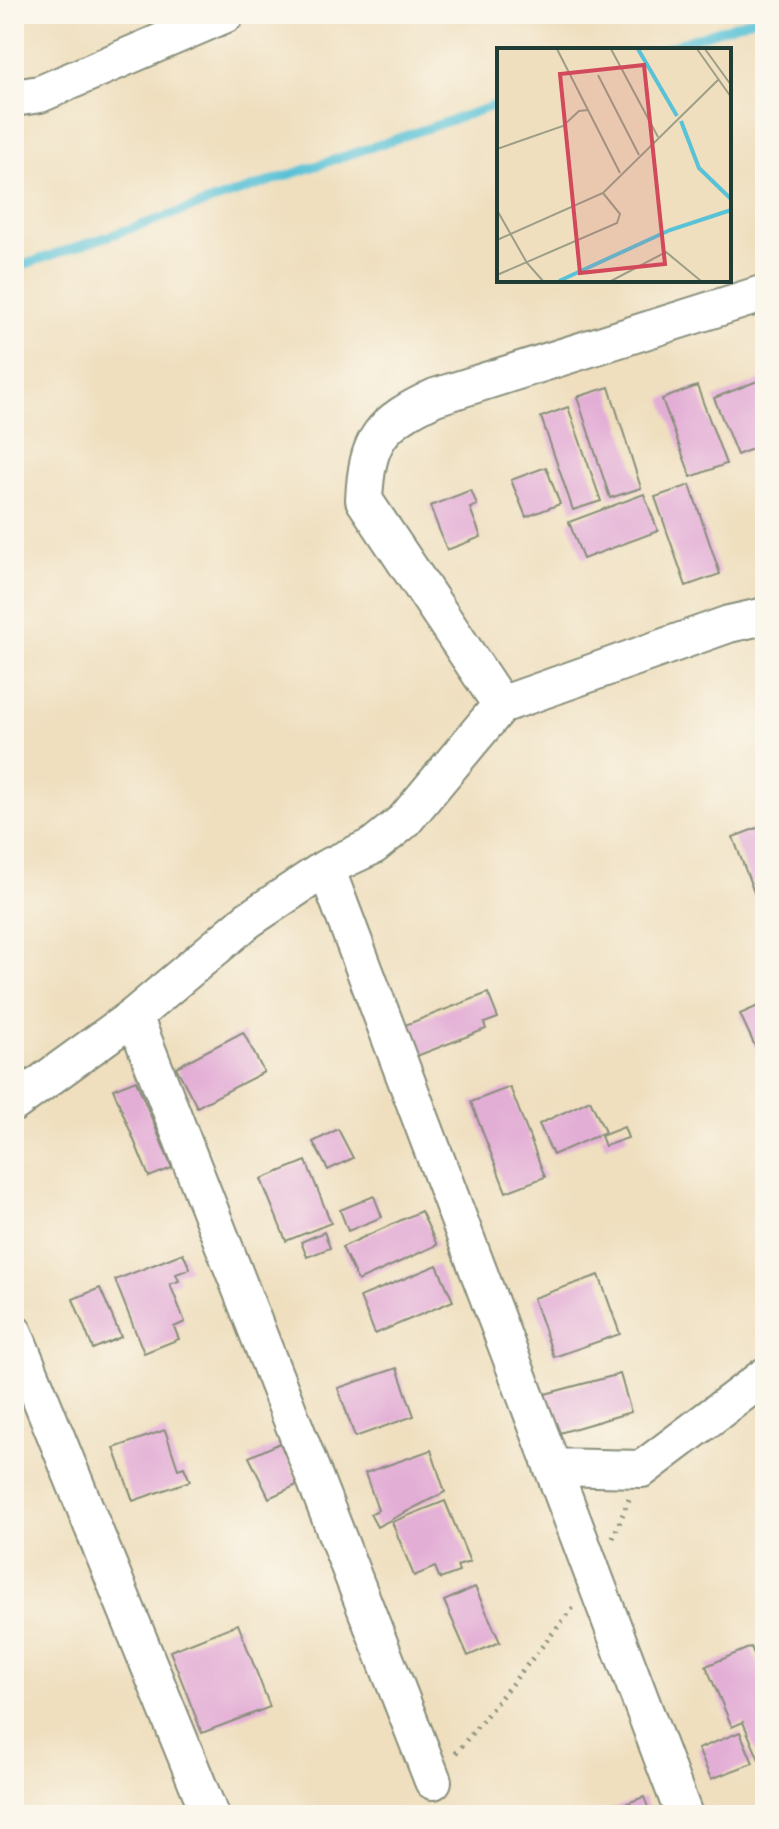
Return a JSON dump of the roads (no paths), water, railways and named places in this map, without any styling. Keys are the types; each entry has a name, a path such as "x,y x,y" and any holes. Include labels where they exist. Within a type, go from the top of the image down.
{"street":[{"path":"14,98 40,94 226,14"},
{"path":"501,705 364,500 366,463 380,429 400,414 435,397 765,293"},
{"path":"14,1103 134,1016 248,920 326,868 373,846 404,821 501,705 729,624 765,616"},
{"path":"326,868 594,1584 684,1815"},
{"path":"134,1016 433,1781"},
{"path":"14,1333 210,1815"},
{"path":"552,1467 642,1469 765,1376"}],"waterway":[{"path":"666,48 765,15"},
{"path":"14,268 497,105"}]}
